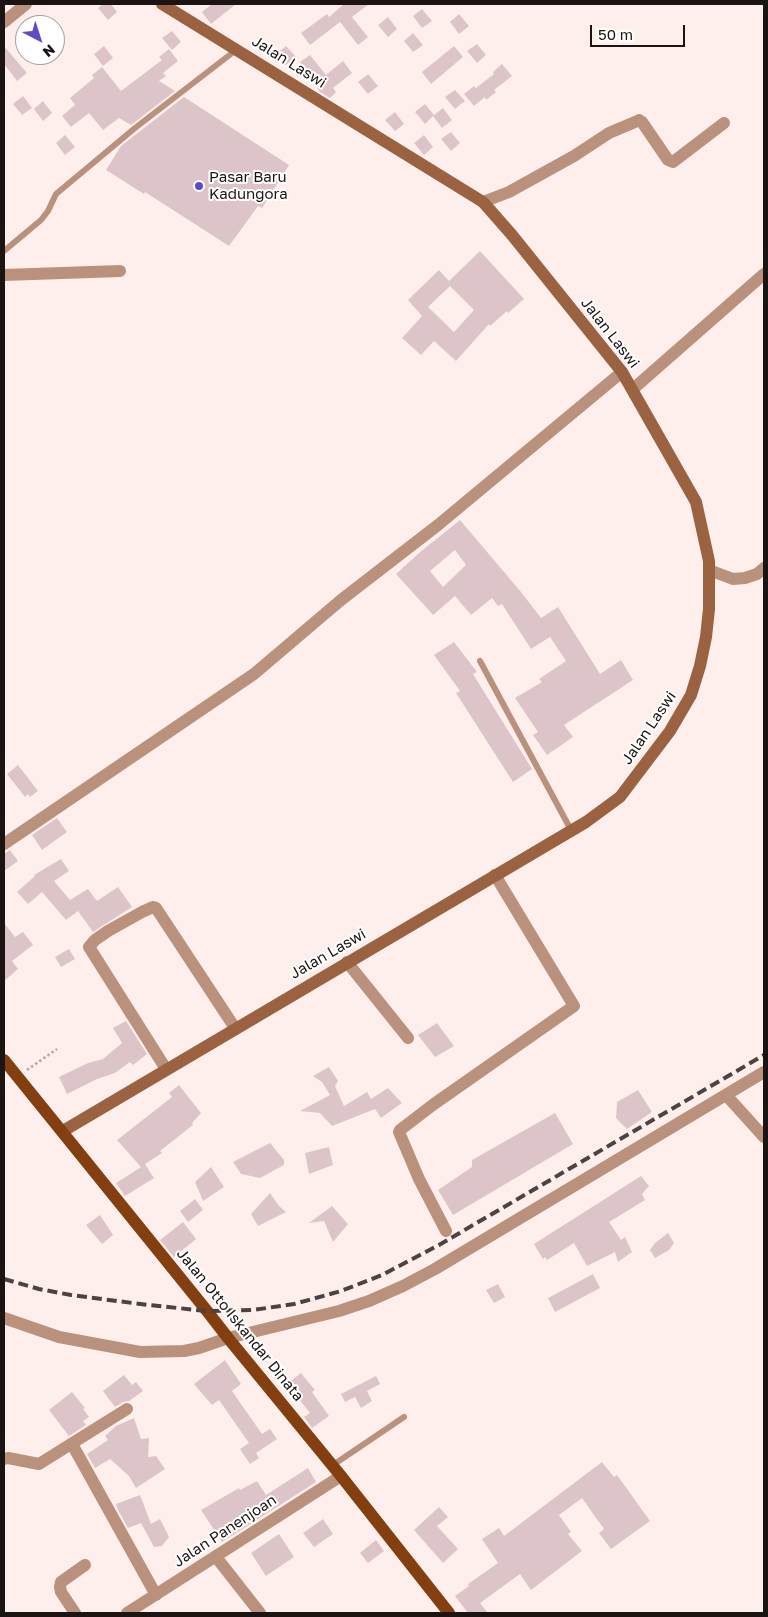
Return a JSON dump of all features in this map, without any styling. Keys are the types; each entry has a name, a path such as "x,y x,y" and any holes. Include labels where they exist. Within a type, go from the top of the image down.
{"main road":[{"name":"Jalan Otto Iskandar Dinata","path":"4,1060 333,1465 449,1613"}],"street":[{"path":"4,22 26,4"},
{"name":"Jalan Laswi","path":"63,1131 586,822 620,797 670,731 691,695 706,638 709,609 709,561 696,502 622,372 512,235 483,202 165,4"},
{"path":"483,202 509,192 574,156 609,133 639,120 668,160 673,162 724,122"},
{"path":"4,275 120,271"},
{"path":"632,389 764,274"},
{"path":"4,844 254,674 341,600 438,526 622,372"},
{"path":"709,570 733,579 757,574 764,568"},
{"path":"446,1231 419,1179 399,1132 400,1130 574,1006 495,875"},
{"path":"166,1069 89,947 108,931 142,912 153,907 156,908 235,1028"},
{"path":"347,962 408,1038"},
{"path":"4,1318 59,1337 140,1352 184,1351 199,1348 228,1338 339,1311 369,1301 403,1286 488,1238 764,1072"},
{"path":"726,1095 764,1137"},
{"path":"4,1459 39,1464 127,1409"},
{"path":"72,1444 156,1595"},
{"name":"Jalan Panenjoan","path":"127,1613 341,1476"},
{"path":"216,1557 260,1613"},
{"path":"75,1613 62,1592 61,1582 85,1564"}],"lane":[{"path":"4,251 40,220 48,211 56,194 135,128 236,49"},
{"path":"480,661 571,830"},
{"path":"333,1465 404,1416"}],"path":[{"path":"18,1077 57,1049"}],"building":[{"path":"103,4 111,4 117,12 108,20 98,8"},
{"path":"212,4 236,4 211,24 202,12"},
{"path":"344,4 369,4 352,17 368,37 358,45 340,22 310,45 301,33 327,14 329,17"},
{"path":"422,9 432,21 422,28 413,16"},
{"path":"459,14 469,26 459,34 450,22"},
{"path":"388,17 397,29 388,37 378,25"},
{"path":"172,31 181,42 172,50 162,38"},
{"path":"413,33 423,45 413,52 404,41"},
{"path":"477,44 486,55 477,63 467,51"},
{"path":"4,46 15,59 15,65 20,65 27,73 17,81 4,64"},
{"path":"104,46 113,58 103,66 94,54"},
{"path":"286,46 296,57 286,65 276,54"},
{"path":"454,46 463,57 431,84 422,72"},
{"path":"169,49 178,61 163,73 166,76 159,81 175,91 131,125 119,118 103,130 89,113 71,127 62,116 75,105 70,98 94,78 92,75 102,67 121,91 162,60 159,57"},
{"path":"310,55 326,75 343,61 352,73 333,88 336,92 330,98 320,92 317,88 320,86 300,62"},
{"path":"502,64 512,76 494,90 496,92 486,100 485,97 474,106 464,94 474,86 476,88 494,74 493,72"},
{"path":"368,74 378,86 368,94 358,82"},
{"path":"455,90 465,101 455,109 445,97"},
{"path":"23,96 32,108 22,115 13,104"},
{"path":"184,97 289,165 262,208 258,206 229,246 145,192 144,194 106,170 121,146"},
{"path":"43,101 52,113 43,121 34,109"},
{"path":"425,104 434,115 443,108 452,120 442,128 433,116 425,124 415,112"},
{"path":"395,112 404,124 395,131 385,120"},
{"path":"451,132 460,143 451,151 441,139"},
{"path":"65,135 75,147 65,155 56,143"},
{"path":"424,135 433,147 424,155 414,143"},
{"path":"480,251 524,299 490,326 489,324 456,361 434,341 421,355 402,338 422,316 408,300 439,270 449,281","holes":["450,286 474,310 454,332 428,307"]},
{"path":"460,520 541,618 558,607 600,674 621,660 633,680 564,725 573,737 547,755 533,735 538,732 515,698 542,682 539,679 566,661 550,637 531,649 502,604 498,606 492,598 471,615 455,596 433,615 396,574","holes":["455,550 466,565 443,587 430,571"]},
{"path":"454,642 477,672 473,674 532,769 513,782 456,693 460,691 434,655"},
{"path":"18,765 38,791 30,797 28,794 25,797 7,774"},
{"path":"57,818 67,832 42,850 32,835"},
{"path":"10,850 18,861 4,871 4,854"},
{"path":"61,859 69,871 54,881 70,900 88,889 97,901 118,887 132,907 93,932 78,911 66,920 42,892 28,904 17,892 34,875"},
{"path":"4,923 15,937 23,932 33,945 12,961 18,969 4,981"},
{"path":"69,949 75,959 61,967 55,957"},
{"path":"126,1021 147,1054 133,1065 130,1062 115,1073 97,1079 67,1094 59,1077 88,1063 103,1059 122,1043 113,1028"},
{"path":"437,1023 454,1046 435,1057 418,1035"},
{"path":"329,1067 338,1081 335,1086 344,1106 367,1092 371,1099 388,1088 402,1103 381,1118 375,1109 332,1126 320,1113 300,1111 330,1095 322,1082 313,1076"},
{"path":"179,1085 201,1113 192,1123 193,1125 160,1151 162,1153 145,1164 154,1178 125,1196 116,1183 141,1167 117,1140 172,1097 169,1093"},
{"path":"638,1090 652,1112 627,1129 616,1118 617,1102"},
{"path":"555,1113 573,1144 453,1215 438,1190 472,1167 472,1160"},
{"path":"270,1143 284,1160 284,1165 260,1178 241,1174 233,1162"},
{"path":"329,1147 333,1165 309,1174 305,1153"},
{"path":"211,1167 224,1187 203,1201 195,1182"},
{"path":"641,1176 649,1186 642,1194 645,1200 609,1222 621,1240 625,1237 632,1252 618,1262 615,1252 587,1266 574,1243 547,1260 545,1257 543,1259 534,1244"},
{"path":"270,1193 286,1212 258,1226 251,1214"},
{"path":"195,1199 203,1210 188,1222 180,1211"},
{"path":"332,1206 348,1224 333,1242 324,1221 309,1223"},
{"path":"100,1215 113,1235 102,1244 86,1225"},
{"path":"183,1222 196,1239 174,1257 160,1240"},
{"path":"668,1233 674,1243 669,1250 655,1258 650,1250 655,1243"},
{"path":"593,1274 600,1288 555,1312 548,1298"},
{"path":"498,1284 505,1297 494,1303 486,1290"},
{"path":"225,1360 241,1384 232,1391 262,1434 270,1429 277,1439 256,1453 259,1458 250,1464 240,1449 249,1443 219,1400 212,1405 194,1384"},
{"path":"301,1373 315,1390 312,1392 329,1416 312,1428 304,1417 310,1413 287,1384"},
{"path":"124,1375 132,1385 136,1382 143,1391 129,1401 115,1407 103,1391"},
{"path":"376,1376 380,1384 367,1391 372,1401 361,1408 355,1397 345,1402 341,1394"},
{"path":"72,1392 85,1408 83,1409 89,1417 83,1421 86,1425 69,1436 49,1410"},
{"path":"134,1418 141,1439 149,1438 148,1457 156,1456 165,1469 136,1488 129,1476 110,1459 95,1468 87,1454 108,1440 105,1436 116,1426"},
{"path":"602,1462 614,1477 617,1475 650,1521 611,1549 599,1533 604,1529 582,1498 559,1515 571,1532 568,1534 582,1551 531,1590 520,1574 480,1603 488,1613 468,1613 455,1596 469,1586 468,1584 498,1563 482,1539 499,1528 504,1536"},
{"path":"308,1468 316,1482 222,1542 201,1510 239,1488 240,1490 257,1481 266,1495"},
{"path":"140,1495 151,1524 160,1519 169,1537 162,1546 154,1547 141,1523 128,1528 118,1510 116,1504"},
{"path":"439,1507 448,1517 437,1526 458,1549 443,1563 414,1530"},
{"path":"323,1519 333,1534 314,1547 303,1533"},
{"path":"279,1534 294,1557 266,1576 251,1553"},
{"path":"376,1540 384,1551 368,1563 360,1553"}],"railway":[{"path":"4,1279 39,1289 71,1295 207,1311 253,1310 294,1304 341,1291 382,1275 439,1245 764,1055"}],"place":[{"name":"Pasar Baru Kadungora","path":"199,186"}]}
